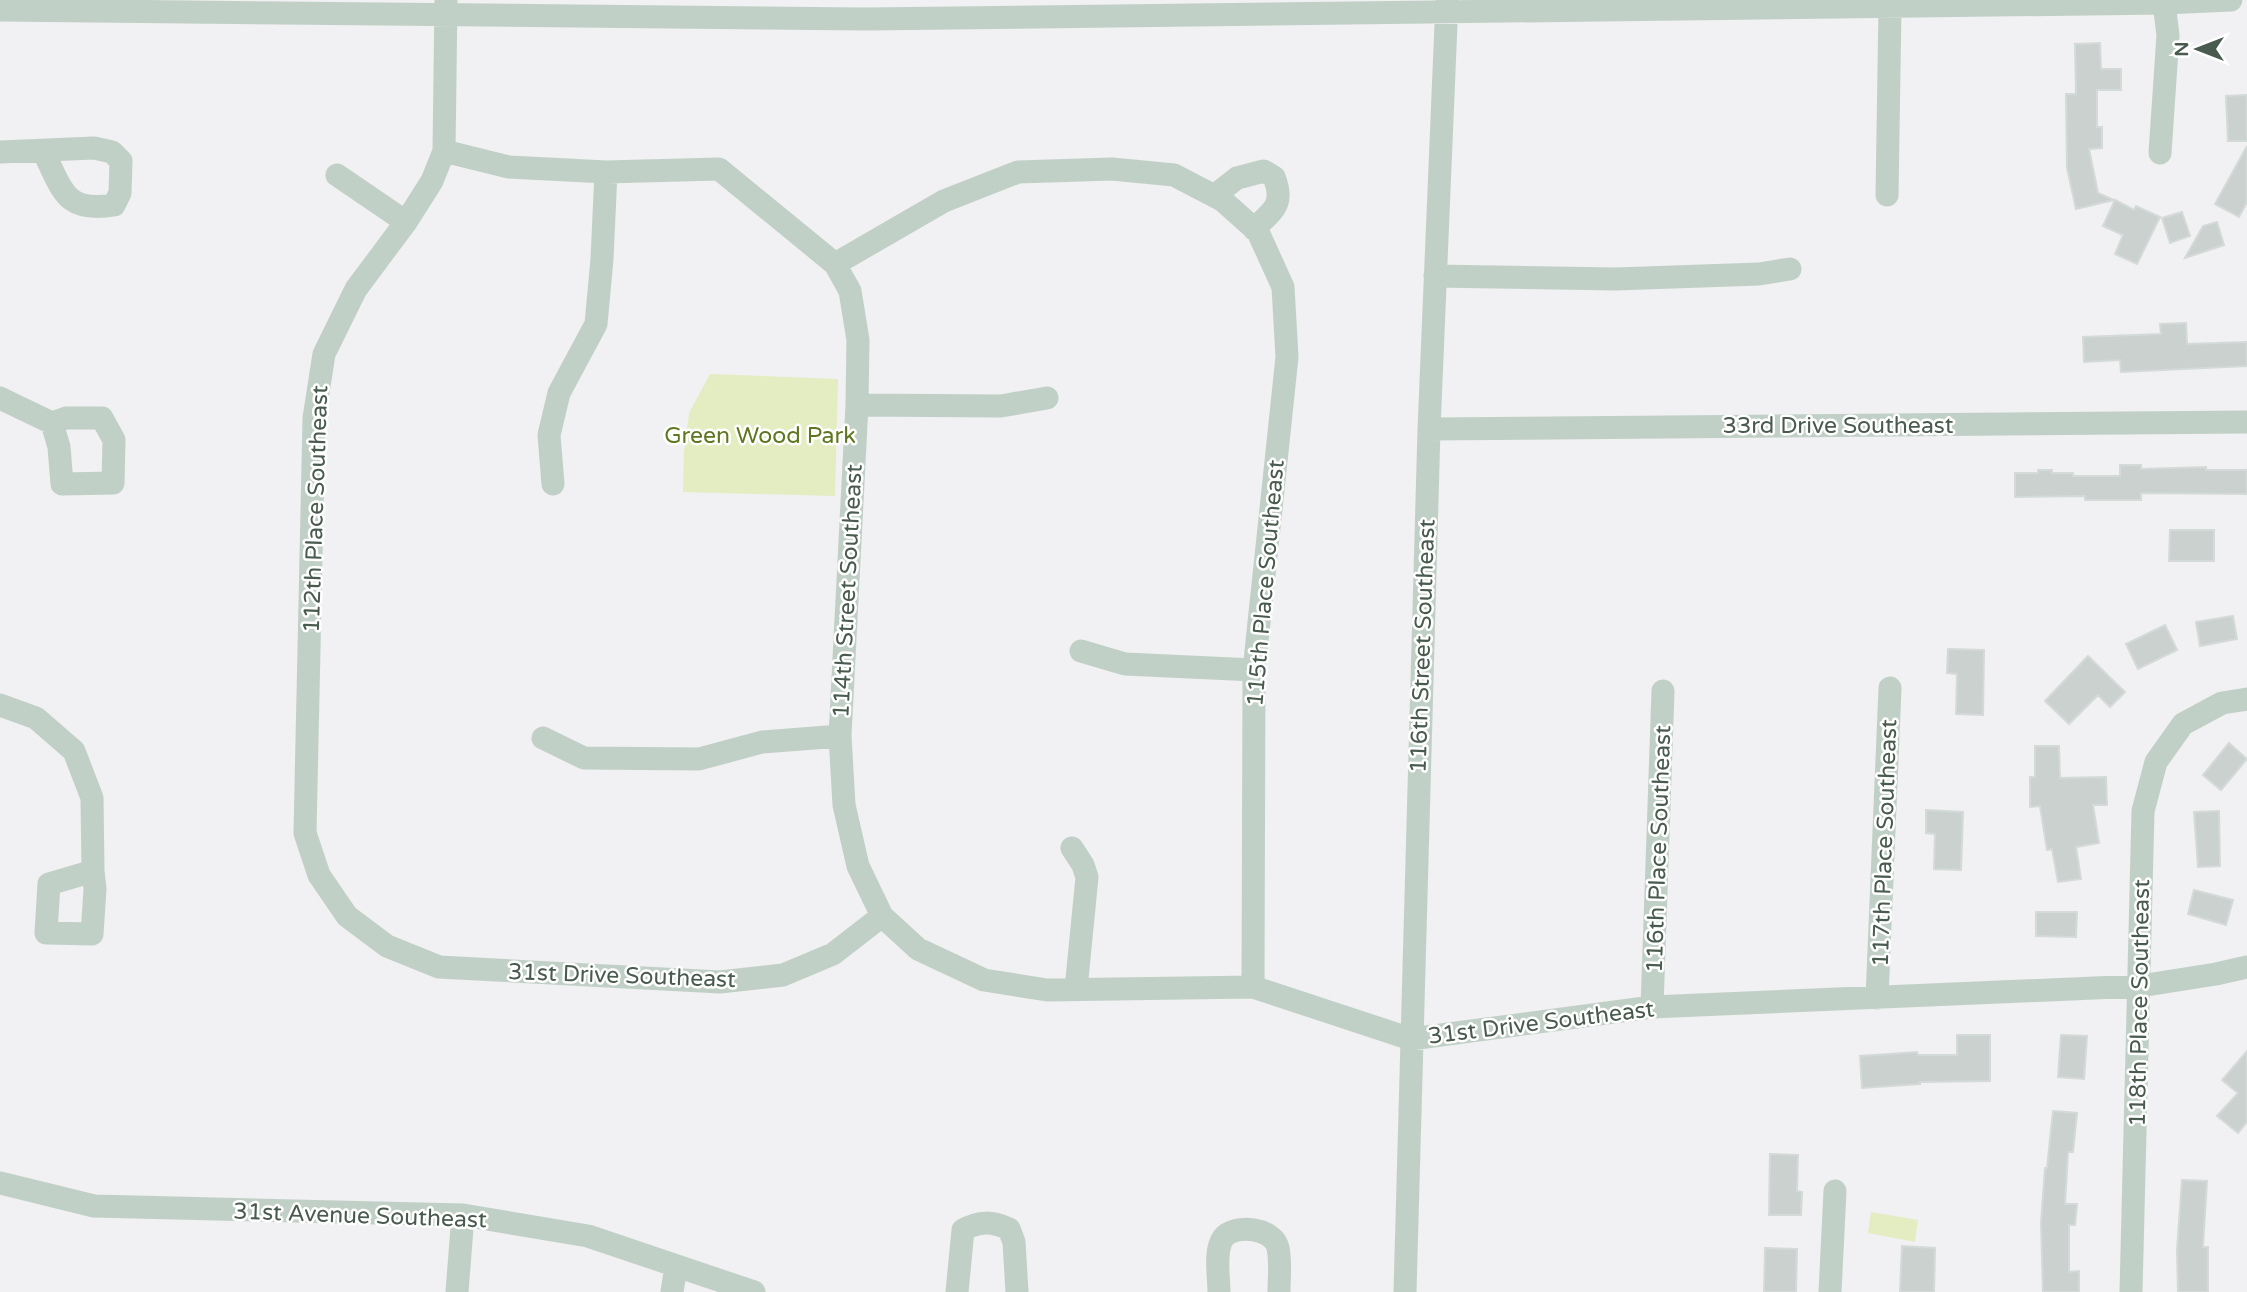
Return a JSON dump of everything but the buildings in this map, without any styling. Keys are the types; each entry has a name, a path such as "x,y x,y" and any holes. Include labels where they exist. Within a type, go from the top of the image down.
{"street":[{"path":"0,10 191,6 446,8 866,19 1447,6 1890,7 2231,0"},
{"path":"2160,153 2168,35 2164,3"},
{"name":"116th Street Southeast","path":"1405,1292 1429,429 1447,6"},
{"path":"1887,195 1890,7"},
{"name":"112th Place Southeast","path":"346,916 319,875 305,833 314,418 324,354 356,289 406,222 432,181 444,151 446,8"},
{"path":"0,152 43,151"},
{"path":"444,151 509,167 606,172 719,169 835,264"},
{"name":"115th Place Southeast","path":"835,264 944,201 1018,172 1112,169 1174,175 1218,198 1258,232 1283,288 1287,357 1254,670 1253,987"},
{"path":"1218,198 1237,178 1264,171 1274,177 1280,192 1277,207 1254,229"},
{"path":"553,484 549,435 559,393 596,324 606,172"},
{"path":"337,175 406,222"},
{"name":"114th Street Southeast","path":"835,264 850,291 858,340 840,736 844,804 858,866 882,916"},
{"path":"1436,276 1605,279 1759,274 1790,269"},
{"path":"0,398 52,424"},
{"path":"857,405 1001,406 1047,398"},
{"name":"33rd Drive Southeast","path":"1429,429 2247,422"},
{"path":"1081,651 1125,664 1254,670"},
{"name":"117th Place Southeast","path":"1877,998 1890,688"},
{"name":"116th Place Southeast","path":"1652,1007 1663,691"},
{"name":"118th Place Southeast","path":"2132,1292 2143,811 2156,762 2183,724 2222,703 2247,699"},
{"path":"0,705 36,718 74,751 92,797 93,871"},
{"path":"543,738 584,758 699,759 762,742 840,736"},
{"path":"1072,848 1087,877 1076,989"},
{"name":"31st Drive Southeast","path":"346,916 387,946 439,967 720,982 783,975 833,954 882,916 918,949 984,980 1047,990 1253,987 1411,1039 1652,1007 2140,986 2247,967"},
{"name":"31st Avenue Southeast","path":"0,1183 94,1206 463,1215 588,1236 748,1291"},
{"path":"1830,1292 1835,1191"},
{"path":"457,1292 463,1215"},
{"path":"957,1292 963,1230 983,1222 997,1223 1009,1229 1014,1242 1017,1292"},
{"path":"1219,1292 1221,1241 1230,1233 1247,1230 1262,1231 1276,1244 1279,1292"},
{"path":"672,1292 676,1266"}],"green space":[{"name":"Green Wood Park","path":"710,374 838,379 835,496 683,492 689,413"},
{"path":"1871,1212 1918,1220 1915,1242 1868,1233"}]}
